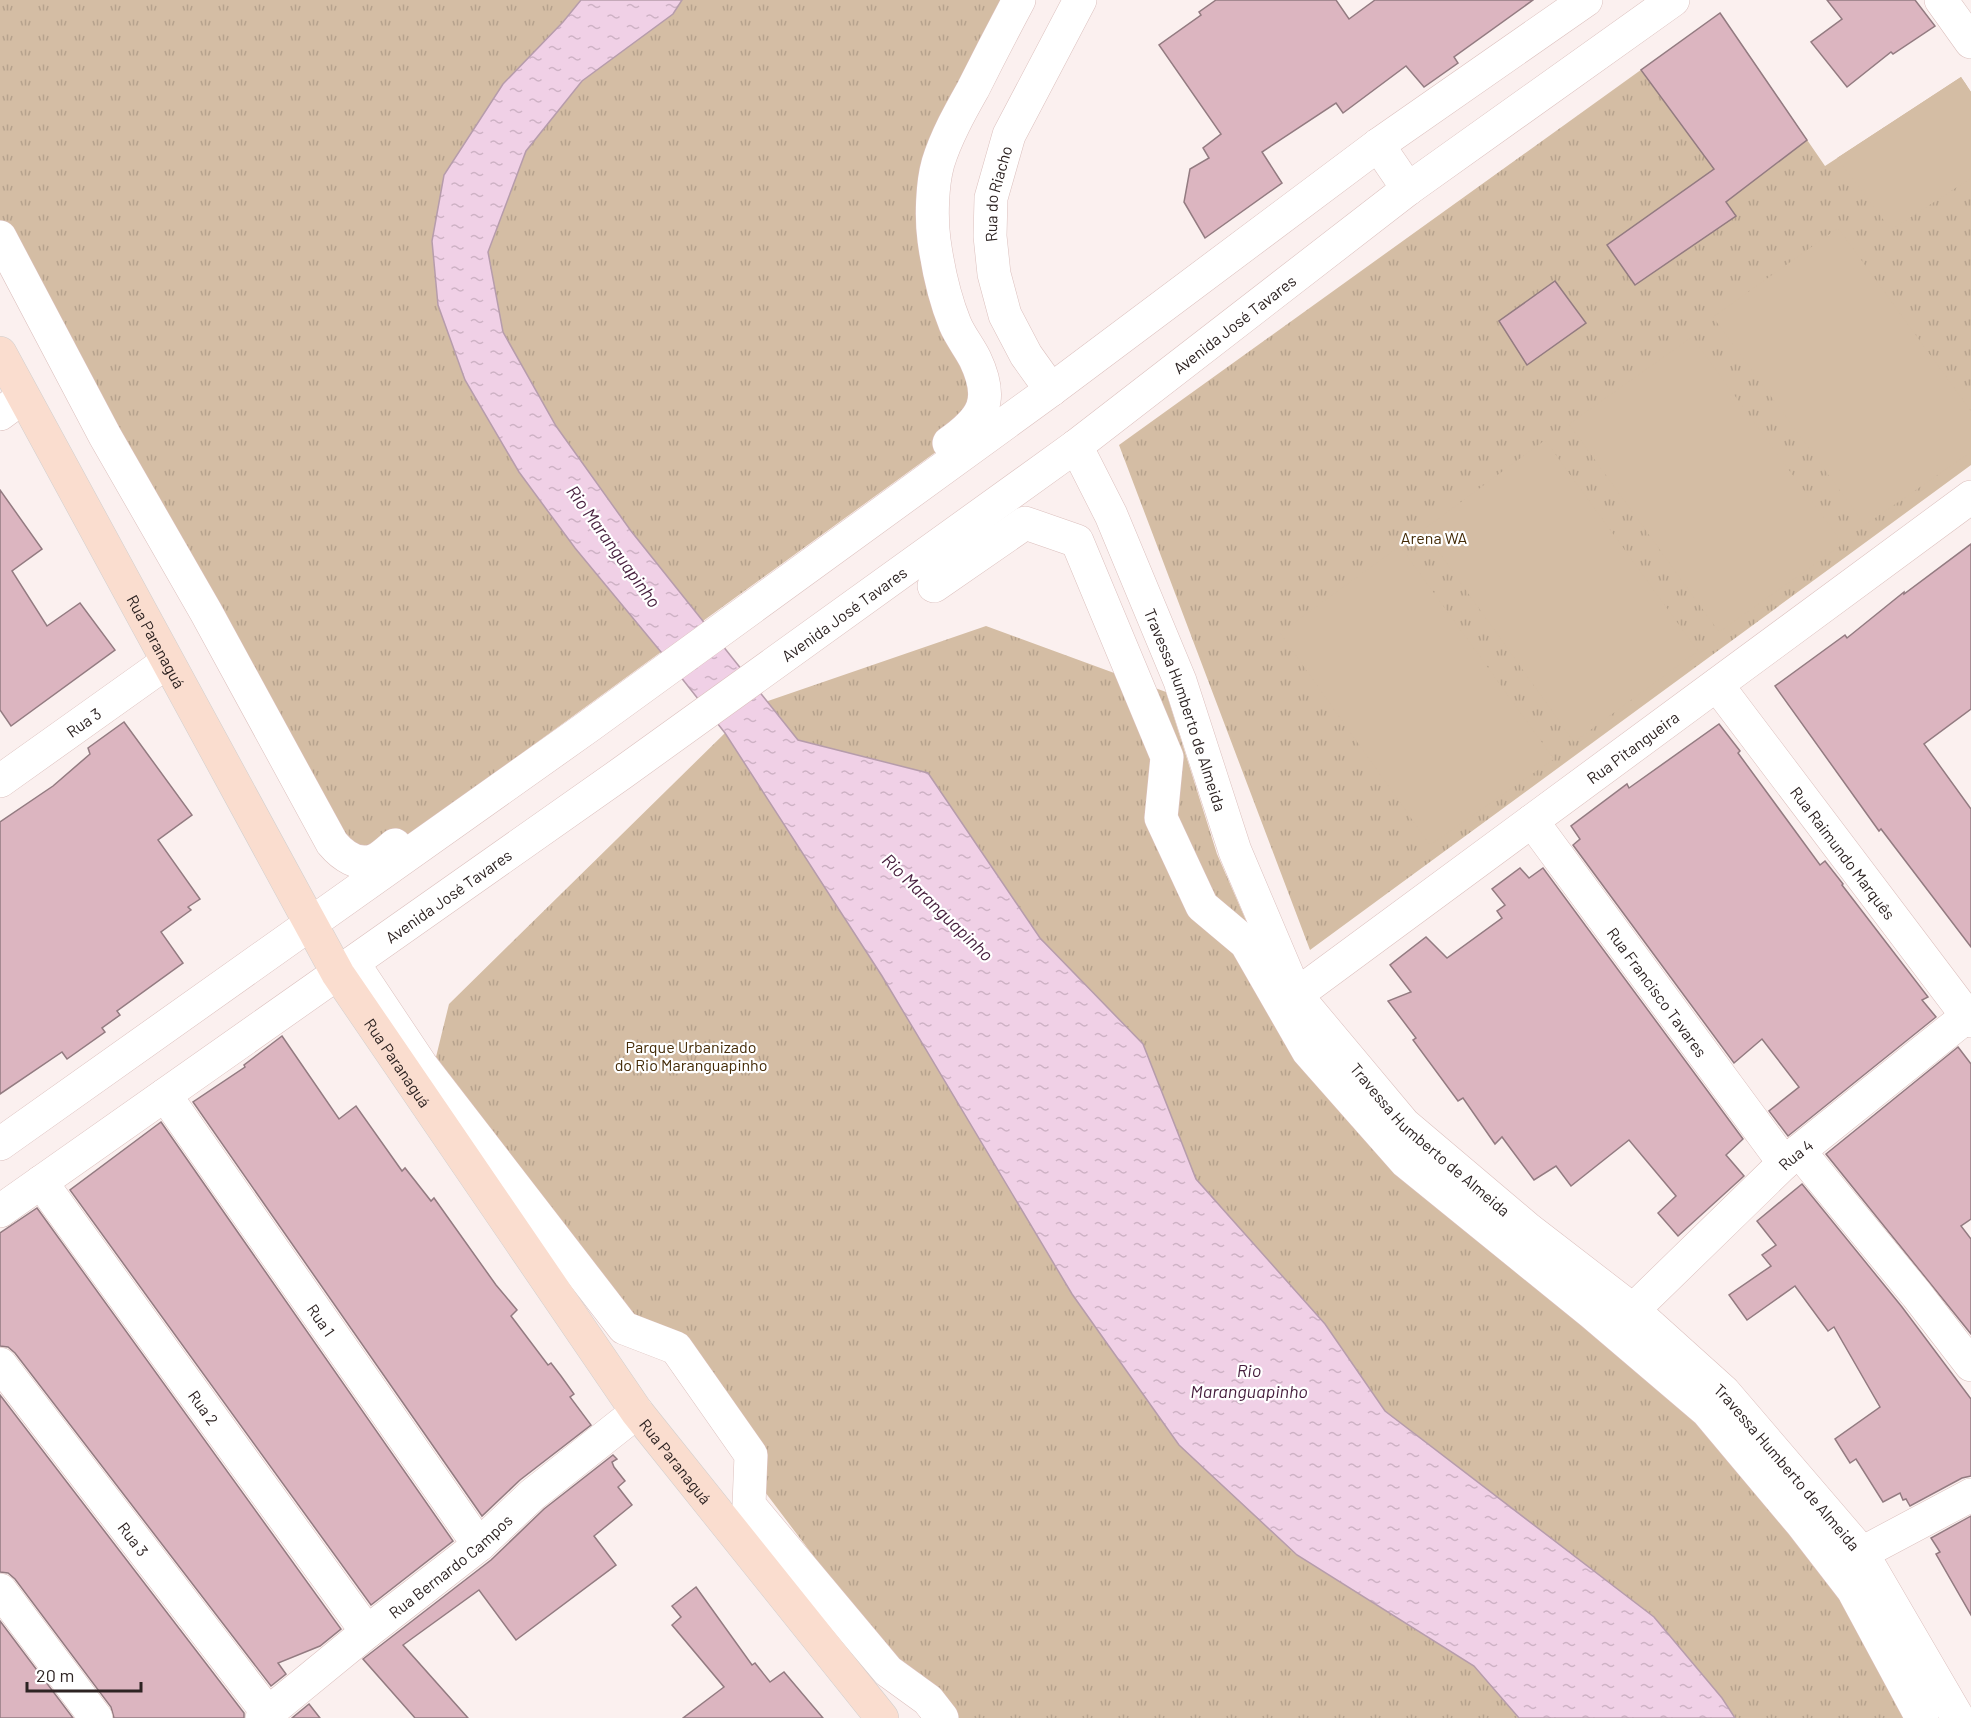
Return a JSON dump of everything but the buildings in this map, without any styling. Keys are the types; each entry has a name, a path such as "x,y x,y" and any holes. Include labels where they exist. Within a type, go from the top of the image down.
{"main road":[{"name":"Rua Paranaguá","path":"0,353 11,405 166,662 310,922 345,969 637,1412 882,1718"}],"street":[{"path":"797,564 969,428 979,417 984,401 983,381 946,302 933,237 933,204 938,164 956,121 1019,0"},
{"name":"Rua do Riacho","path":"1052,390 1026,355 1005,315 993,274 990,236 991,198 1009,135 1080,0"},
{"path":"0,1144 310,922 797,564 1052,390 1378,145 1586,0"},
{"name":"Avenida José Tavares","path":"0,1211 622,774 1076,446 1408,189 1673,0"},
{"path":"1941,0 1971,42"},
{"path":"1378,145 1408,189"},
{"path":"0,237 105,436 206,612 332,843 341,855 357,861 374,861 584,719"},
{"name":"Travessa Humberto de Almeida","path":"1076,446 1111,515 1180,681 1235,851 1296,995 1404,1124 1528,1229 1633,1310 1724,1392 1862,1553 1958,1718"},
{"name":"Rua Pitangueira","path":"1296,995 1971,497"},
{"path":"934,586 1025,523 1077,541 1167,757 1161,818 1202,906 1246,943 1308,1051 1406,1162 1592,1313 1707,1411 1802,1524 1853,1590 1922,1718"},
{"name":"Rua 3","path":"0,781 166,662"},
{"name":"Rua Raimundo Marquês","path":"1717,685 1970,1017"},
{"name":"Rua Francisco Tavares","path":"1532,821 1791,1157 1909,1286 1971,1365"},
{"path":"345,969 624,1328 676,1348 751,1455 749,1505 888,1671 928,1700 942,1718"},
{"name":"Rua 4","path":"1633,1310 1791,1157 1970,1017"},
{"name":"Rua 1","path":"165,1095 479,1545"},
{"name":"Rua 2","path":"41,1182 367,1632"},
{"name":"Rua 3","path":"0,1364 265,1715"},
{"name":"Rua Bernardo Campos","path":"265,1715 479,1545 532,1495 637,1412"},
{"path":"1862,1553 1971,1495"},
{"path":"0,1590 96,1718"}],"green space":[{"path":"0,0 581,0 563,22 432,241 438,305 465,380 519,472 575,548 661,652 374,861 358,861 0,237"},
{"path":"682,0 1019,0 933,204 975,360 969,428 703,621 631,531 556,426 503,332 488,252 526,151 582,81 673,14"},
{"name":"Arena WA","path":"1720,13 1825,166 1961,77 1971,92 1971,465 1310,950 1119,445"},
{"path":"1961,77 1971,92 1971,178 1891,230 1837,158"},
{"path":"1838,228 1971,411 1971,452 1865,525 1713,317"},
{"path":"1692,337 1843,544 1719,632 1569,424"},
{"path":"1545,440 1698,651 1574,742 1423,530"},
{"path":"1400,546 1554,759 1430,845 1280,633"},
{"path":"986,626 1166,692 1217,854 1285,1010 1855,1571 1939,1718 1735,1718 1722,1698 1654,1617 1385,1411 1325,1324 1196,1179 1143,1044 1040,938 928,773 798,740 765,702"},
{"name":"Parque Urbanizado do Rio Maranguapinho","path":"725,733 882,976 1072,1294 1297,1555 1474,1666 1519,1718 936,1718 436,1057 449,1004"}],"water":[{"name":"Rio Maranguapinho","path":"581,0 682,0 673,14 582,81 526,151 488,252 503,332 556,426 631,531 798,740 928,773 1040,938 1143,1044 1196,1179 1325,1324 1385,1411 1654,1617 1722,1698 1735,1718 1519,1718 1474,1666 1297,1555 1179,1445 1072,1294 882,976 725,733 575,548 519,472 465,380 438,305 432,241 444,175 503,84"}]}
